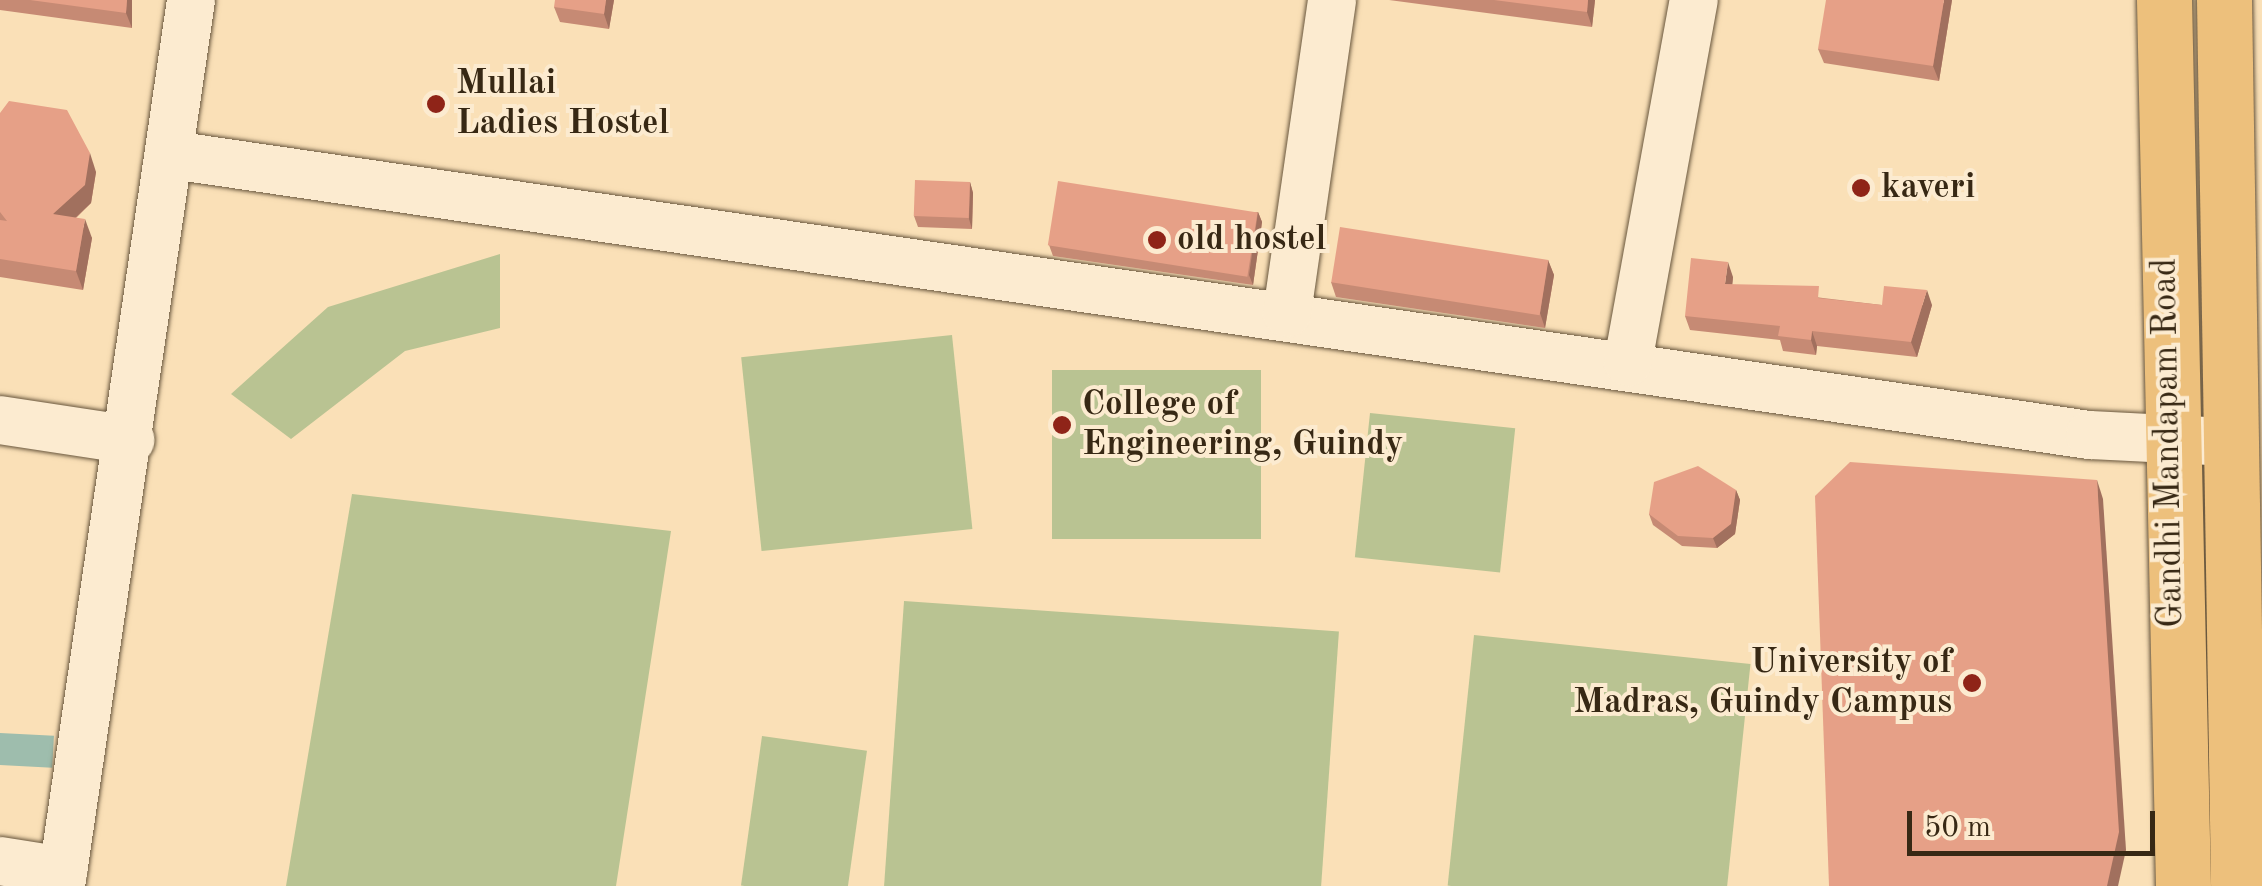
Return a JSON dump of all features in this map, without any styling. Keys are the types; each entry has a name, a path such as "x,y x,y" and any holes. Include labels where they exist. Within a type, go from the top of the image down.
{"main road":[{"name":"Gandhi Mandapam Road","path":"2164,0 2166,442 2183,886"},
{"name":"Gandhi Mandapam Road","path":"2224,0 2238,886"}],"lane":[{"path":"0,861 62,878 172,156 191,0"},
{"path":"1287,314 1332,0"},
{"path":"1628,362 1694,0"},
{"path":"172,156 2166,442 2230,441"},
{"path":"0,420 130,440"}],"green space":[{"path":"500,254 500,328 405,351 291,439 231,394 328,307"},
{"path":"952,335 972,529 762,551 741,357"},
{"path":"1052,370 1261,370 1261,539 1052,539"},
{"path":"1370,413 1515,428 1500,572 1355,557"},
{"path":"352,494 671,531 616,886 286,886"},
{"path":"904,601 1339,631 1321,886 884,886"},
{"path":"1474,635 1750,664 1727,886 1448,886"},
{"path":"762,736 867,751 848,886 741,886"}],"shaded area":[{"path":"0,733 54,736 52,768 0,765"}],"building":[{"path":"30,0 127,0 126,13"},
{"path":"555,0 606,0 604,14 554,7"},
{"path":"1494,0 1588,0 1587,12"},
{"path":"1826,0 1944,0 1933,66 1818,49"},
{"path":"9,101 67,110 90,153 85,185 53,214 85,219 76,271 0,259 0,220 7,221 0,212 0,113"},
{"path":"915,180 970,182 969,218 914,216"},
{"name":"old hostel","path":"1058,181 1258,213 1247,277 1048,245"},
{"path":"1340,227 1548,260 1540,315 1331,282"},
{"path":"1691,258 1728,262 1725,284 1819,286 1818,298 1882,305 1884,286 1927,290 1911,342 1812,331 1811,340 1778,336 1780,326 1685,316"},
{"name":"University of Madras, Guindy Campus","path":"1850,462 2097,480 2119,832 2107,886 1829,886 1815,496"},
{"path":"1698,466 1736,490 1731,524 1713,538 1678,536 1649,514 1654,482"}],"place":[{"name":"Mullai Ladies Hostel","path":"436,104"},
{"name":"kaveri","path":"1861,188"},
{"name":"old hostel","path":"1157,240"},
{"name":"College of Engineering, Guindy","path":"1062,425"},
{"name":"University of Madras, Guindy Campus","path":"1972,683"}]}
